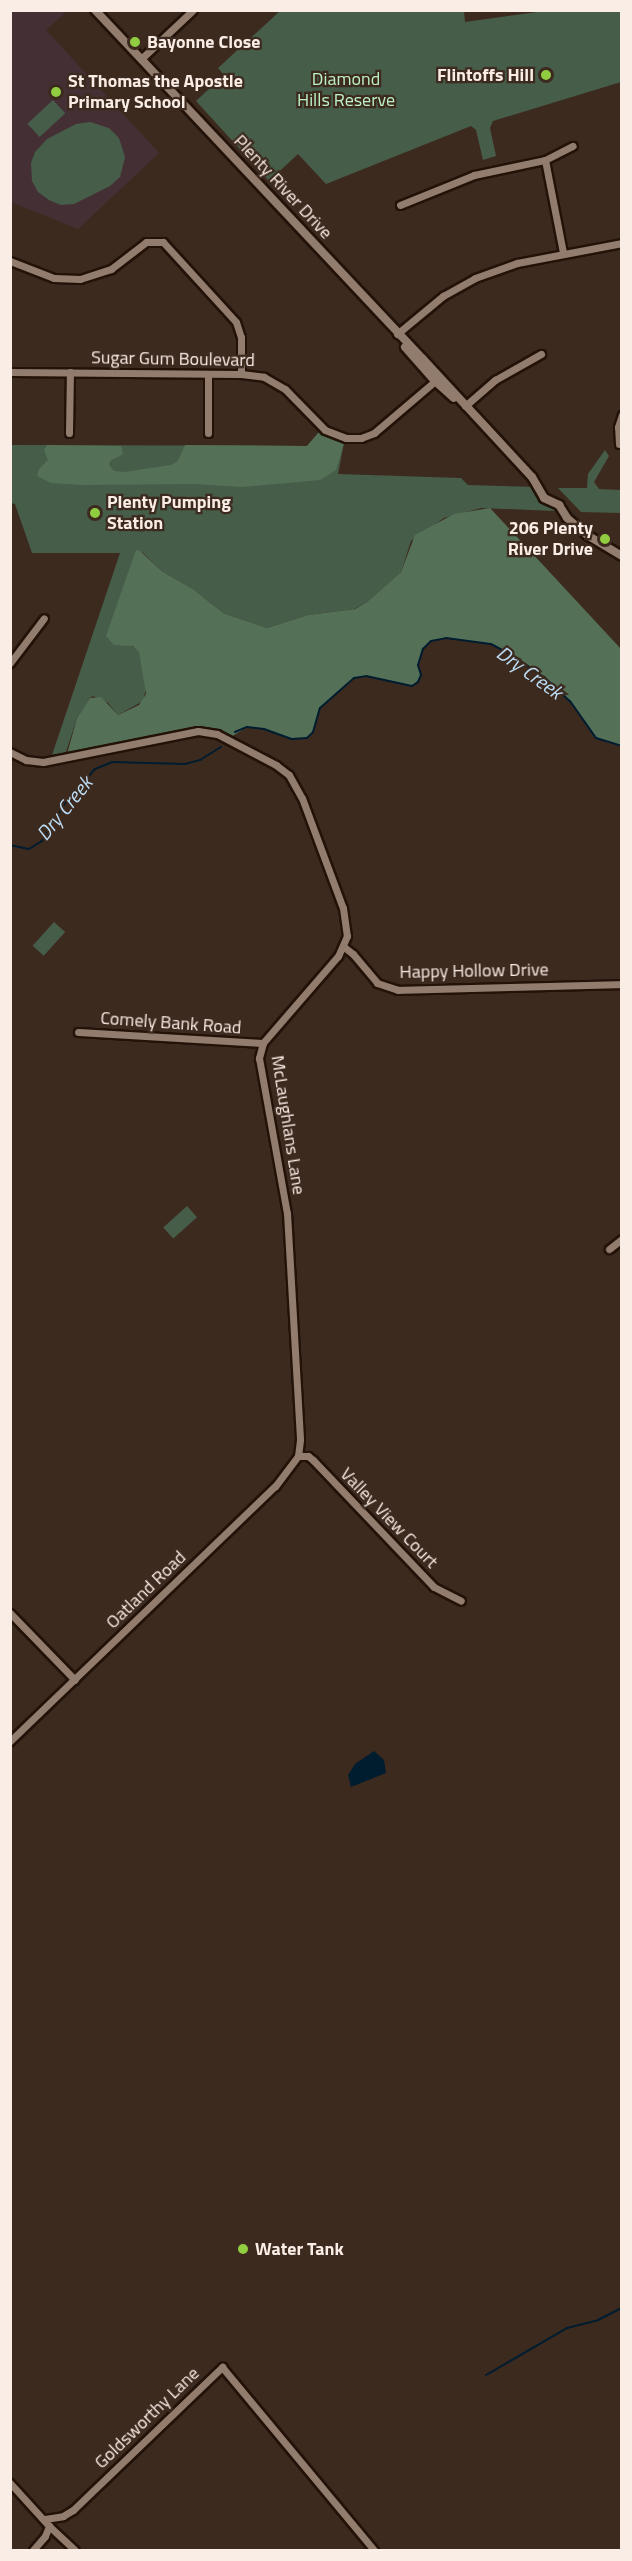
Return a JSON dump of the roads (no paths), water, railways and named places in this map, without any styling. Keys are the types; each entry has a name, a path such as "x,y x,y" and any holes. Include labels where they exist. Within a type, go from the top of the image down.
{"street":[{"name":"Plenty River Drive","path":"95,10 397,334 434,377 465,406 532,477 544,498 558,506 597,542 621,556"},
{"path":"141,59 193,10"},
{"path":"400,205 474,175 544,160 573,146"},
{"path":"544,160 563,253"},
{"path":"10,261 54,278 80,279 111,269 146,242 163,242 236,321 241,337 241,374"},
{"path":"397,334 457,286 510,265 621,243"},
{"path":"465,406 495,380 541,354"},
{"name":"Sugar Gum Boulevard","path":"10,372 241,374 272,379 285,389 325,430 342,438 361,438 374,433 434,377"},
{"path":"69,433 70,372"},
{"path":"208,374 208,433"},
{"path":"619,444 618,427 621,415"},
{"path":"10,663 44,618"},
{"path":"10,752 26,760 43,762 198,731 217,734 276,765 290,775 297,787 343,908 347,936 344,947"},
{"name":"Happy Hollow Drive","path":"344,947 353,954 377,983 398,990 621,984"},
{"name":"McLaughlans Lane","path":"298,1456 300,1440 287,1213 260,1068 263,1043 344,947"},
{"name":"Comely Bank Road","path":"78,1032 263,1043"},
{"path":"609,1249 621,1239"},
{"name":"Valley View Court","path":"298,1456 308,1456 313,1460 434,1587 461,1601"},
{"name":"Oatland Road","path":"10,1741 275,1486 298,1456"},
{"path":"10,1613 75,1680"},
{"name":"Goldsworthy Lane","path":"47,2523 73,2511 222,2367 374,2550"},
{"path":"10,2483 75,2550"},
{"path":"33,2550 45,2536 47,2523"}],"water":[{"path":"374,1751 384,1760 386,1773 351,1787 348,1775 355,1764"}],"waterway":[{"name":"Dry Creek","path":"235,732 247,727 264,729 292,739 307,738 313,732 320,708 354,678 366,676 412,686 418,682 421,675 418,665 423,649 431,641 446,638 491,644 512,655 545,678 570,701 596,738 622,746"},
{"name":"Dry Creek","path":"10,845 29,849 42,841 65,803 95,769 112,762 185,764 200,760 221,747"},
{"path":"486,2375 567,2328 598,2320 622,2308"}],"place":[{"name":"Bayonne Close","path":"135,42"},
{"name":"Flintoffs Hill","path":"546,75"},
{"name":"St Thomas the Apostle Primary School","path":"56,92"},
{"name":"Plenty Pumping Station","path":"95,513"},
{"name":"206 Plenty River Drive","path":"605,539"},
{"name":"Water Tank","path":"243,2249"}],"park label":[{"name":"Diamond Hills Reserve","path":"346,90"}]}
